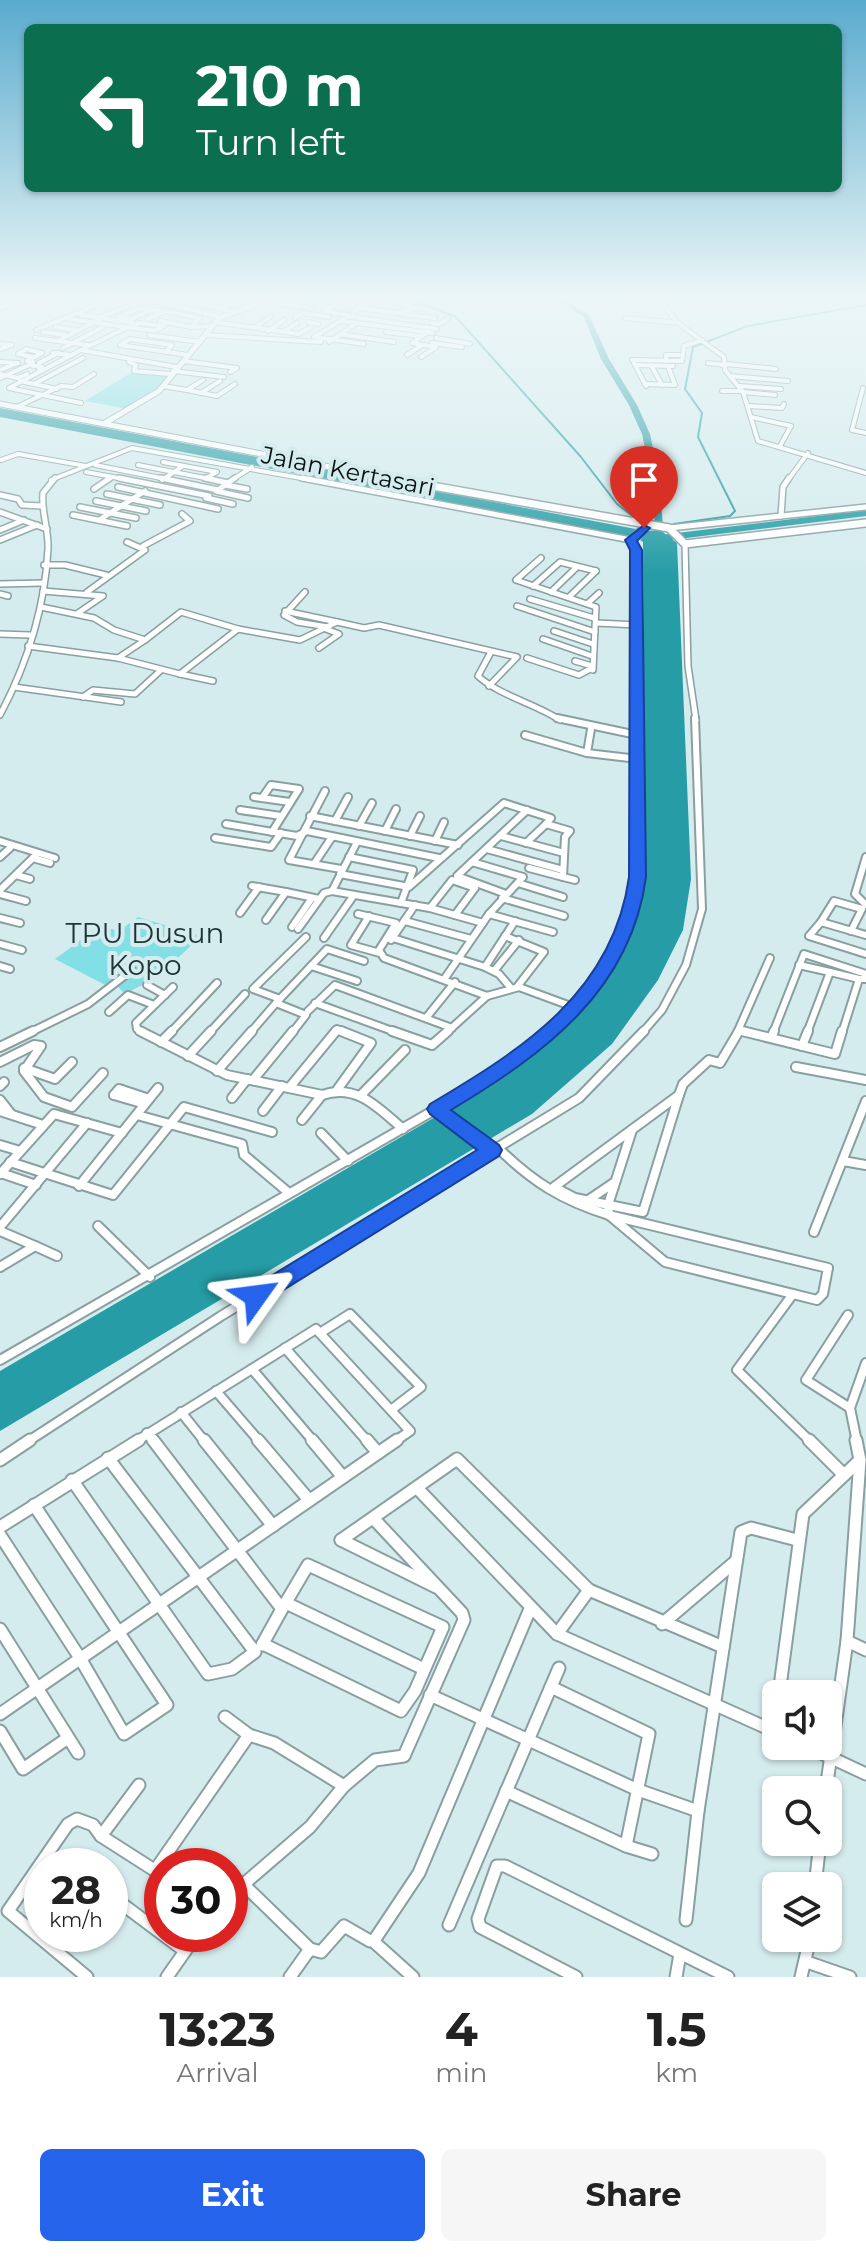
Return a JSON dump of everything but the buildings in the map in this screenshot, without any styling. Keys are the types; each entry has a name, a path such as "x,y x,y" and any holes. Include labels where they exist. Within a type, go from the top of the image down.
{"street":[{"path":"15,389 81,403"},
{"path":"17,407 56,389"},
{"path":"105,423 150,398 159,389"},
{"path":"183,389 217,396 227,389"},
{"path":"201,393 207,389"},
{"path":"722,391 771,389"},
{"path":"863,389 852,430 866,433"},
{"path":"741,390 775,395"},
{"path":"741,390 749,406 758,441 808,453 866,473"},
{"name":"Jalan Kertasari","path":"0,404 645,528 668,529"},
{"path":"749,406 780,408 784,404"},
{"path":"857,407 866,408"},
{"path":"751,417 791,426 780,446"},
{"path":"0,715 14,687 41,607 47,529 42,491 48,482 139,448 633,540"},
{"path":"781,516 783,487 808,453"},
{"path":"1,460 18,454 163,479 248,498"},
{"path":"163,462 239,478"},
{"path":"138,465 247,489"},
{"path":"93,466 86,472 233,504"},
{"path":"99,520 183,466"},
{"path":"218,509 197,505 252,467"},
{"path":"206,478 217,472"},
{"path":"94,489 112,477"},
{"path":"129,480 107,494 160,505"},
{"path":"118,487 200,503"},
{"path":"0,495 20,500 22,505 42,506"},
{"path":"96,501 146,511"},
{"path":"80,507 136,518"},
{"path":"668,529 866,507"},
{"path":"0,512 47,529"},
{"path":"127,542 143,546 190,521 182,514"},
{"path":"0,520 10,515"},
{"path":"73,515 127,526"},
{"path":"0,530 24,520"},
{"path":"683,542 866,523"},
{"path":"2,541 37,525"},
{"path":"633,540 645,528"},
{"path":"0,1460 221,1316 579,1098 624,1054 662,1010 691,951 702,909 703,886 694,746 697,729 688,666 683,542 668,529"},
{"path":"0,1360 150,1277 437,1109 524,1054 576,1008 608,966 633,911 639,846 638,625 636,550 633,540"},
{"path":"87,592 106,575 145,550 143,546"},
{"path":"541,558 516,580 596,607 593,668"},
{"path":"533,586 560,562 596,571 569,597"},
{"path":"44,565 65,565 106,575"},
{"path":"551,592 577,567"},
{"path":"0,584 43,583"},
{"path":"43,591 87,592 103,596 78,613"},
{"path":"285,611 305,592"},
{"path":"588,603 599,593"},
{"path":"0,594 8,596"},
{"path":"530,599 595,621 638,625"},
{"path":"517,606 595,632"},
{"path":"41,607 78,613 145,640"},
{"path":"285,611 364,628 379,625 517,657 489,686"},
{"path":"285,611 289,619 339,634 319,648"},
{"path":"118,658 181,612 238,629 300,640 337,622"},
{"path":"180,674 238,629"},
{"path":"554,631 593,644"},
{"path":"0,634 30,635"},
{"path":"543,639 592,656"},
{"path":"28,646 118,658 160,671 213,681"},
{"path":"491,652 478,676 489,686 535,704 553,718 591,729 637,735"},
{"path":"527,658 579,675 593,668"},
{"path":"575,661 593,668"},
{"path":"83,697 93,690 135,694 160,671"},
{"path":"14,687 121,702"},
{"path":"587,753 591,729"},
{"path":"525,735 587,753 638,759"},
{"path":"272,832 299,789 271,785 258,798 290,802"},
{"path":"325,791 289,860 409,887"},
{"path":"335,821 348,797"},
{"path":"332,891 372,803"},
{"path":"409,887 504,803 551,818 526,843"},
{"path":"385,831 396,809"},
{"path":"240,810 281,816"},
{"path":"430,908 454,878 527,810"},
{"path":"310,816 458,845"},
{"path":"410,836 420,816"},
{"path":"435,841 444,822"},
{"path":"226,824 332,837 440,859"},
{"path":"546,824 570,831 552,850"},
{"path":"215,838 271,847 281,833"},
{"path":"501,836 564,853"},
{"path":"314,864 332,837"},
{"path":"563,873 565,837"},
{"path":"0,841 53,860 35,857 0,892 26,901"},
{"path":"0,857 10,848"},
{"path":"487,849 563,873 575,880"},
{"path":"349,857 413,870 401,903"},
{"path":"866,857 855,894 866,905"},
{"path":"472,862 563,897"},
{"path":"445,978 489,914 531,865"},
{"path":"16,875 30,879"},
{"path":"454,878 564,916"},
{"path":"454,878 475,888 455,915"},
{"path":"240,913 256,886 316,899"},
{"path":"295,928 316,899 332,891 430,908 483,923"},
{"path":"266,920 286,892"},
{"path":"324,938 354,895"},
{"path":"851,931 862,909 834,901 809,936 866,954"},
{"path":"380,954 415,905"},
{"path":"358,914 471,939"},
{"path":"489,914 553,932"},
{"path":"369,916 351,945 487,996"},
{"path":"2,921 20,923"},
{"path":"485,967 515,921"},
{"path":"821,922 866,935"},
{"path":"380,954 401,923"},
{"path":"315,1003 428,1045 436,1044 487,996 514,988 544,952 505,936"},
{"path":"232,1098 306,1015 253,989 306,937"},
{"path":"393,938 485,967 514,988 576,1008"},
{"path":"494,971 519,940"},
{"path":"0,944 22,950"},
{"path":"217,1071 329,947 364,961"},
{"path":"771,1038 804,954 864,977"},
{"path":"608,1210 643,1212 683,1084 709,1060 720,1063 739,1030 770,958"},
{"path":"799,965 864,977"},
{"path":"0,966 10,969"},
{"path":"311,966 357,981"},
{"path":"0,1047 88,1004 132,970"},
{"path":"802,1046 830,972"},
{"path":"739,1030 835,1054 864,977"},
{"path":"426,1018 455,982"},
{"path":"161,1042 217,983"},
{"path":"147,985 165,995"},
{"path":"308,1011 335,985 452,1028"},
{"path":"173,987 135,1027 217,1071 322,1095 337,1090 361,1095 403,1129"},
{"path":"188,1056 245,994"},
{"path":"109,1012 128,995 154,1005"},
{"path":"263,1111 339,1029 371,1043 337,1090"},
{"path":"0,1062 34,1045 41,1046 42,1050 24,1068"},
{"path":"361,1095 405,1050"},
{"path":"42,1094 72,1062"},
{"path":"796,1067 866,1080"},
{"path":"24,1068 55,1079"},
{"path":"24,1068 42,1094 72,1107"},
{"path":"65,1115 103,1073"},
{"path":"79,1186 158,1088"},
{"path":"302,1120 322,1095"},
{"path":"437,1109 546,1190 608,1210 828,1268 823,1294 817,1300 665,1262 608,1210 554,1187 679,1095"},
{"path":"0,1100 11,1115"},
{"path":"814,1232 866,1101"},
{"path":"10,1162 79,1186 107,1194 117,1193 168,1125 186,1107 272,1132"},
{"path":"0,1111 43,1125"},
{"path":"36,1185 0,1173 54,1114 122,1133"},
{"path":"137,1115 242,1144"},
{"path":"57,1256 0,1229 87,1123"},
{"path":"250,1126 242,1144 244,1155 289,1193"},
{"path":"608,1210 632,1130"},
{"path":"321,1133 348,1161"},
{"path":"0,1145 20,1151"},
{"path":"843,1161 866,1165"},
{"path":"587,1201 616,1181"},
{"path":"98,1226 150,1277"},
{"path":"0,1267 35,1246"},
{"path":"793,1294 737,1370 844,1475"},
{"path":"320,1333 350,1314 421,1387 391,1410"},
{"path":"848,1315 806,1380 850,1408"},
{"path":"0,1527 316,1329 410,1431 0,1714"},
{"path":"285,1348 378,1453"},
{"path":"841,1680 862,1500 860,1460 850,1408 866,1363"},
{"path":"252,1369 343,1477"},
{"path":"216,1391 309,1500"},
{"path":"181,1412 273,1526"},
{"path":"147,1433 284,1606 424,1669"},
{"path":"72,1480 208,1674 232,1669 259,1648 308,1565 443,1627 401,1711 259,1648 198,1577 108,1458"},
{"path":"441,1589 341,1540 452,1460 459,1460 589,1590 662,1624 723,1647"},
{"path":"781,1680 797,1540 805,1511 860,1460"},
{"path":"417,1488 557,1634 762,1726"},
{"path":"0,1535 80,1658 124,1734 167,1705 34,1505"},
{"path":"248,1878 310,1827 344,1786 377,1759 404,1756 464,1620 462,1613 441,1589 374,1519"},
{"path":"686,1920 713,1703 744,1528 797,1540"},
{"path":"662,1624 736,1561"},
{"path":"557,1634 589,1590"},
{"path":"373,1941 419,1873 530,1609"},
{"path":"0,1629 78,1753"},
{"path":"847,1641 866,1650"},
{"path":"449,1925 559,1668"},
{"path":"551,1687 649,1734 626,1846"},
{"path":"430,1695 484,1717 638,1790 698,1811"},
{"path":"225,1717 249,1735 274,1743 344,1786"},
{"path":"0,1731 23,1769 65,1740"},
{"path":"175,1848 249,1735"},
{"path":"836,1760 866,1774"},
{"path":"101,1836 139,1785"},
{"path":"506,1791 626,1846 652,1854"},
{"path":"87,1977 10,1915 8,1907 70,1822 86,1821 101,1836 144,1863"},
{"path":"576,1977 480,1927 478,1919 497,1866 505,1866 728,1977"},
{"path":"248,1889 310,1949 321,1952 346,1926 373,1941 413,1977"},
{"path":"290,1977 310,1949"},
{"path":"167,1977 184,1952"},
{"path":"801,1977 808,1952"},
{"path":"676,1977 680,1954"},
{"path":"807,1962 850,1977"}],"green space":[{"path":"104,389 158,389 128,409 85,401"},
{"name":"TPU Dusun Kopo","path":"138,917 201,936 159,976 125,994 117,986 113,989 55,959 100,926 119,931"}],"shaded area":[{"path":"0,408 641,530 633,538 0,417"},
{"path":"660,530 677,543 691,879 683,930 658,980 612,1044 532,1114 0,1431 0,1371 466,1099 528,1058 577,1015 625,950 640,908 645,848 643,542 640,540 648,531"}],"waterway":[{"path":"521,389 581,457 617,504 635,518"},
{"path":"623,389 646,434 655,476 661,538"},
{"path":"674,524 730,516 735,511 698,437 702,413 685,389"},
{"path":"629,532 661,538 866,513"}],"route":[{"path":"256,1296 491,1150 437,1109 497,1074 568,1017 608,966 622,941 633,911 638,877 638,625 636,550 631,540 644,528"}]}
